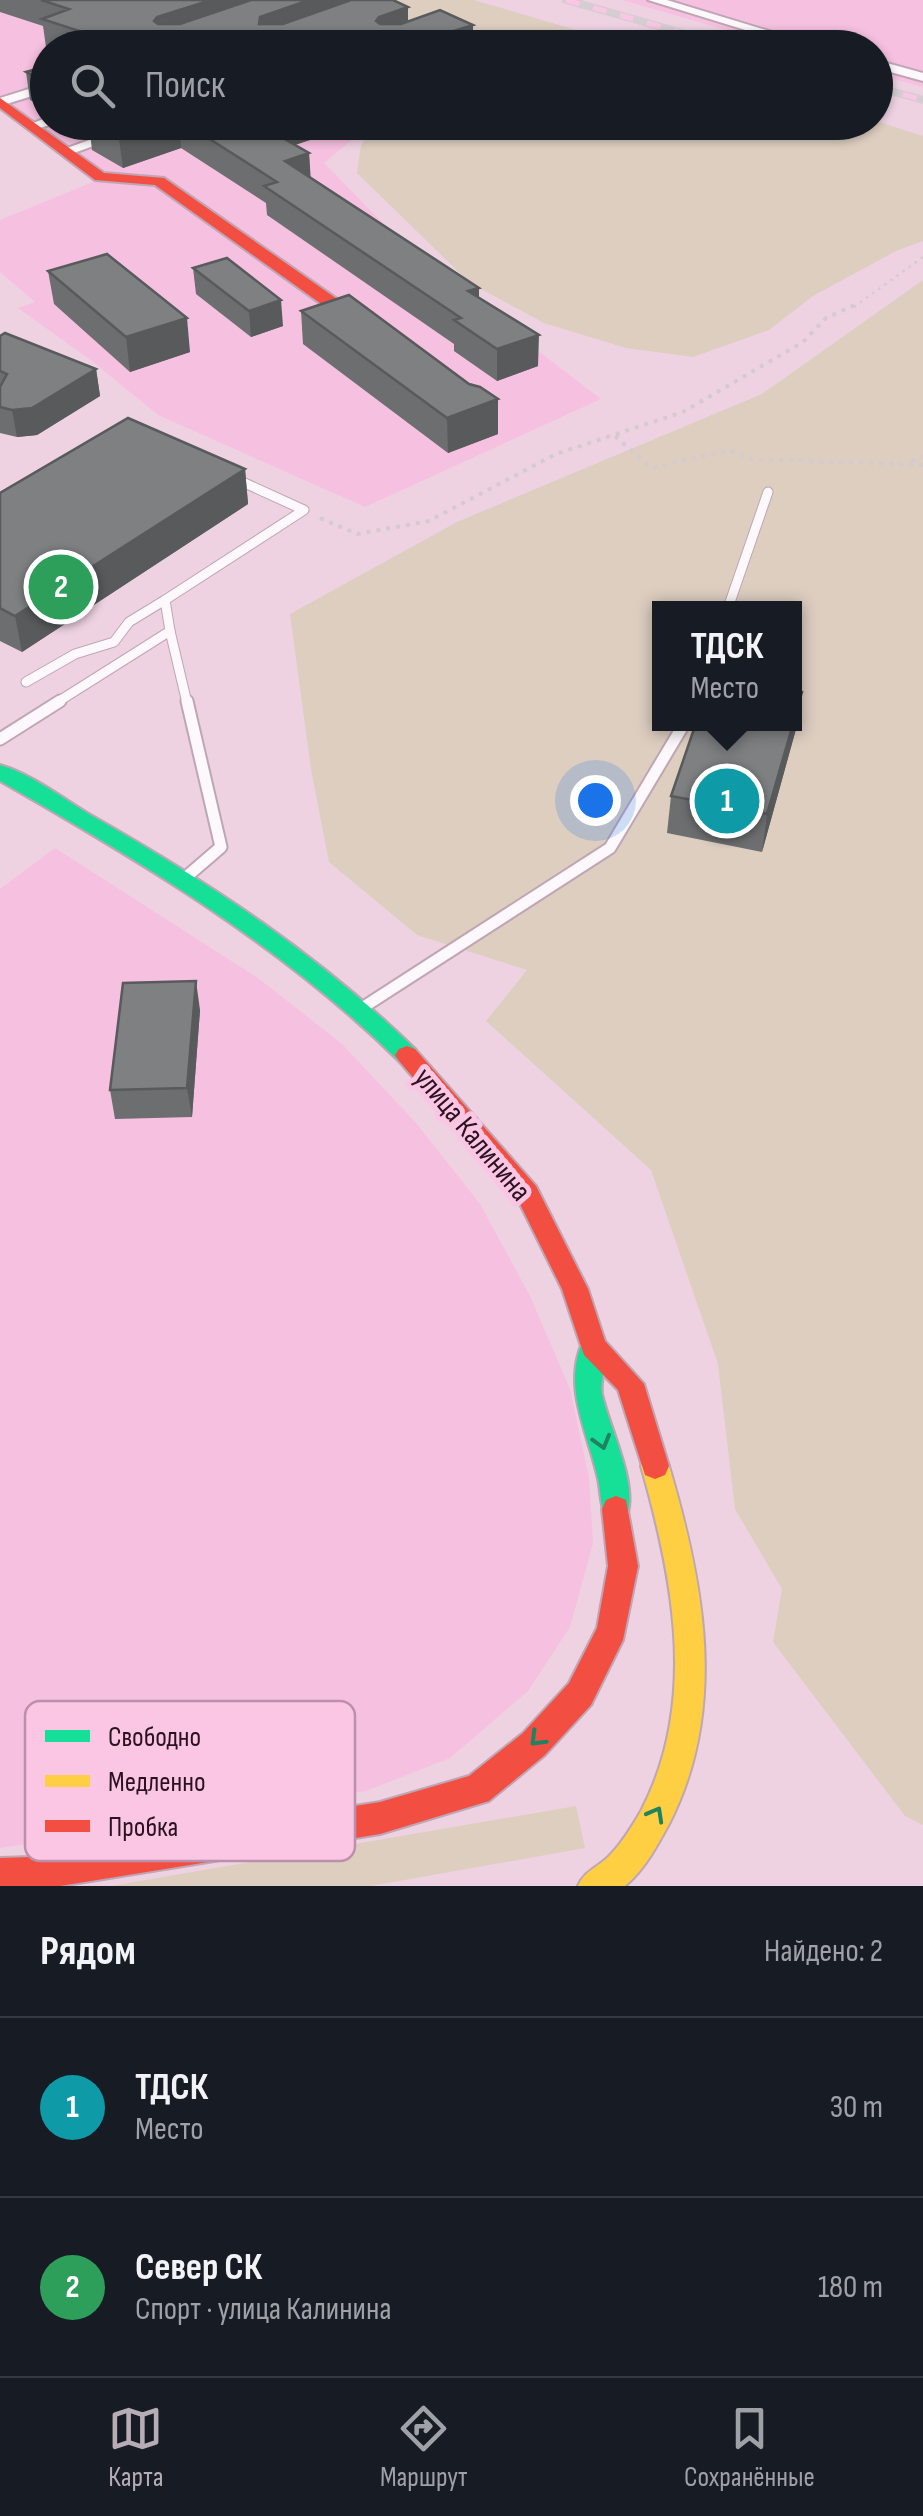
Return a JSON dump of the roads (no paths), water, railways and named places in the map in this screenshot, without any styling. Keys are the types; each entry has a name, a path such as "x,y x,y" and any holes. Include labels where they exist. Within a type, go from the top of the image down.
{"main road":[{"path":"0,102 30,118"},
{"path":"55,140 100,177 158,181 325,300 387,336"},
{"name":"улица Калинина","path":"0,772 185,878 362,1008 445,1096 527,1193 575,1289 594,1347 630,1384 676,1534 690,1628 689,1712 663,1807 621,1872 595,1886"},
{"path":"355,1822 478,1790 534,1744 580,1694 612,1630 623,1566 613,1482 587,1388 594,1347"},
{"path":"0,1876 113,1861"}],"street":[{"path":"654,0 757,30"},
{"path":"893,69 923,78"},
{"path":"0,102 30,93"},
{"path":"66,151 99,140"}],"lane":[{"path":"26,682 75,654 114,642 129,622 304,510 217,470"},
{"path":"730,601 768,492"},
{"path":"165,600 221,846 185,878"},
{"path":"0,739 170,631"},
{"path":"362,1008 610,848 680,731"}],"railway":[{"path":"566,0 672,30"},
{"path":"893,92 923,100"}],"place":[{"name":"Север СК","path":"61,587"},
{"name":"ТДСК","path":"727,801"}]}
